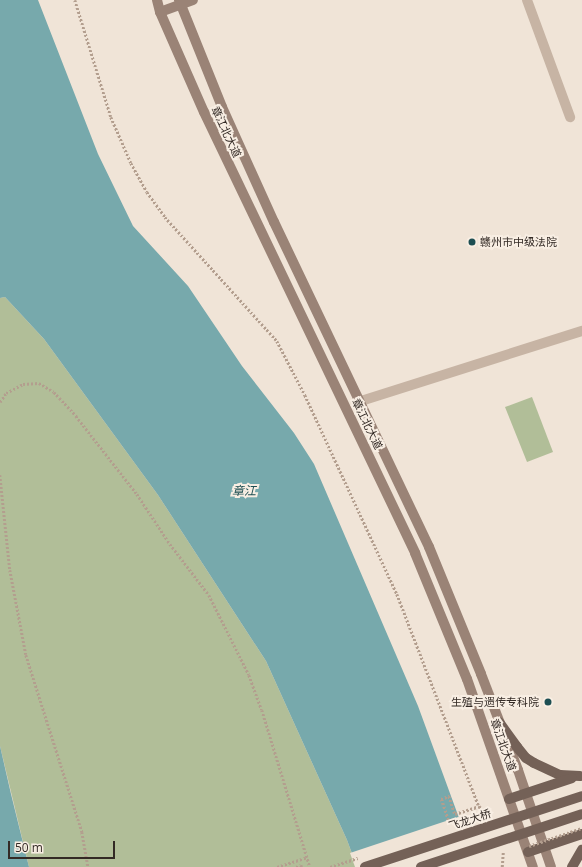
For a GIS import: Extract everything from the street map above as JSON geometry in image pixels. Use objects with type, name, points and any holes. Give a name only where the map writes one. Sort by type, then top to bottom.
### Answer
[{"type":"main road","name":"章江北大道","points":[[157,0],[160,12],[204,112],[415,553],[467,679],[533,867]]},
{"type":"main road","points":[[160,12],[179,2],[193,0]]},
{"type":"main road","name":"章江北大道","points":[[179,2],[222,107],[274,222],[361,401],[429,547],[499,722],[551,867]]},
{"type":"main road","points":[[499,722],[522,752],[534,763],[560,775],[581,776]]},
{"type":"main road","points":[[509,799],[581,776]]},
{"type":"main road","name":"飞龙大桥","points":[[365,867],[582,796]]},
{"type":"main road","points":[[421,867],[582,814]]},
{"type":"main road","points":[[528,852],[582,834]]},
{"type":"main road","points":[[572,867],[582,850]]},
{"type":"street","points":[[527,0],[570,117]]},
{"type":"street","points":[[361,401],[582,331]]},
{"type":"path","points":[[75,0],[111,117],[131,162],[147,192],[165,217],[277,341],[305,395],[397,594],[479,806],[492,817]]},
{"type":"path","points":[[0,402],[6,393],[23,384],[39,382],[54,392],[76,416],[137,494],[170,544],[209,595],[249,675],[262,710],[310,867]]},
{"type":"path","points":[[0,475],[10,570],[26,655],[82,832],[88,867]]},
{"type":"path","points":[[448,820],[441,799],[449,796],[455,814],[479,806]]},
{"type":"path","points":[[502,867],[503,850]]},
{"type":"path","points":[[277,867],[307,857]]},
{"type":"path","points":[[296,867],[302,865],[302,867]]},
{"type":"green space","points":[[5,297],[44,339],[158,495],[266,661],[347,840],[357,867],[29,867],[0,746],[0,298]]},
{"type":"green space","points":[[532,397],[553,452],[527,462],[505,407]]},
{"type":"water","name":"章江","points":[[0,0],[38,0],[98,154],[133,226],[188,286],[242,366],[294,433],[314,464],[418,706],[477,867],[357,867],[347,840],[266,661],[158,495],[44,339],[5,297],[0,298]]},
{"type":"water","points":[[0,746],[11,794],[29,867],[0,867]]},
{"type":"pier","points":[[461,816],[479,867],[355,867],[350,853]]},
{"type":"place","name":"赣州市中级法院","points":[[472,242]]},
{"type":"place","name":"生殖与遗传专科院","points":[[548,702]]}]
